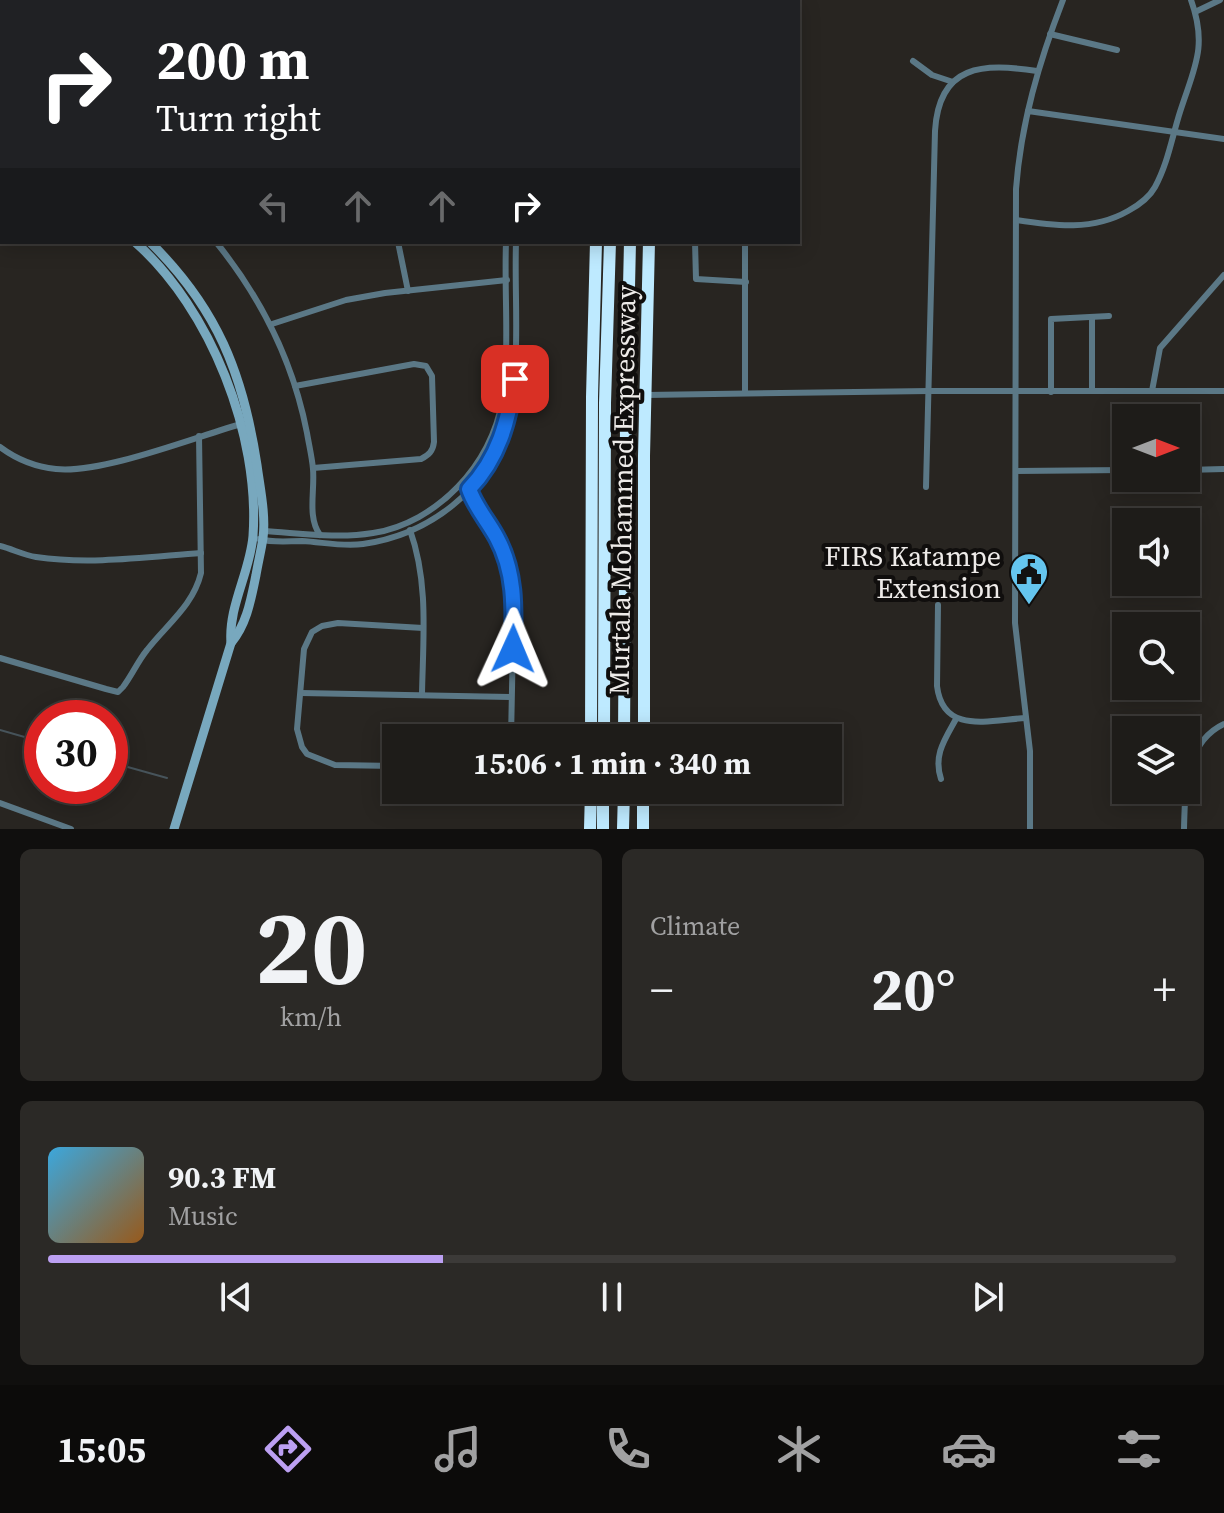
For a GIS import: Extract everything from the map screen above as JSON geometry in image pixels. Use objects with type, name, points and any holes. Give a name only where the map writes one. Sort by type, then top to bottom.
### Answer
[{"type":"highway","name":"Murtala Mohammed Expressway","points":[[591,724],[596,244]]},
{"type":"highway","name":"Murtala Mohammed Expressway","points":[[604,724],[605,418],[610,244]]},
{"type":"highway","name":"Murtala Mohammed Expressway","points":[[624,724],[630,244]]},
{"type":"highway","name":"Murtala Mohammed Expressway","points":[[644,724],[649,244]]},
{"type":"highway","points":[[590,829],[591,804]]},
{"type":"highway","points":[[603,804],[603,829]]},
{"type":"highway","points":[[623,829],[624,804]]},
{"type":"highway","points":[[643,804],[643,829]]},
{"type":"street","points":[[1030,829],[1031,785],[1015,623],[1014,391],[1018,167],[1037,71],[1063,0]]},
{"type":"street","points":[[1016,220],[1050,225],[1097,224],[1117,218],[1142,203],[1154,190],[1165,166],[1198,61],[1195,12],[1191,0]]},
{"type":"street","points":[[1195,12],[1220,0]]},
{"type":"street","points":[[1050,34],[1117,50]]},
{"type":"street","points":[[913,61],[932,75],[953,82]]},
{"type":"street","points":[[926,487],[936,117],[942,97],[953,82],[966,73],[986,66],[1037,71]]},
{"type":"street","points":[[1028,111],[1224,139]]},
{"type":"street","points":[[137,244],[170,281],[202,329],[245,423]]},
{"type":"street","points":[[152,244],[191,288],[215,327],[236,372],[245,423],[252,498],[260,536],[232,621],[231,643],[174,829]]},
{"type":"street","points":[[218,244],[256,295],[272,324],[295,386],[307,431],[313,468],[313,519],[320,535]]},
{"type":"street","points":[[398,244],[408,291]]},
{"type":"street","points":[[260,536],[372,534],[406,523],[455,490],[473,470],[495,427],[502,403],[506,244]]},
{"type":"street","points":[[260,536],[361,544],[410,531],[431,521],[463,498],[496,452],[508,417],[515,379],[516,244]]},
{"type":"street","points":[[695,244],[696,279],[746,282]]},
{"type":"street","points":[[745,244],[745,393]]},
{"type":"street","points":[[1152,391],[1160,348],[1224,275]]},
{"type":"street","points":[[272,324],[346,300],[515,279]]},
{"type":"street","points":[[1051,392],[1051,319],[1109,316]]},
{"type":"street","points":[[1092,317],[1092,391]]},
{"type":"street","points":[[295,386],[414,364],[426,366],[432,376],[434,442],[428,455],[421,459],[313,468]]},
{"type":"street","points":[[646,395],[1224,391]]},
{"type":"street","points":[[0,447],[13,457],[59,470],[101,464],[245,423]]},
{"type":"street","points":[[0,658],[118,692],[131,677],[145,651],[172,624],[197,588],[201,553],[199,436]]},
{"type":"street","points":[[1200,470],[1224,469]]},
{"type":"street","points":[[1016,471],[1112,470]]},
{"type":"street","points":[[469,489],[473,501],[499,542],[514,591],[511,724]]},
{"type":"street","points":[[463,498],[473,501]]},
{"type":"street","points":[[302,534],[313,519]]},
{"type":"street","points":[[406,523],[421,574],[422,694]]},
{"type":"street","points":[[0,546],[34,556],[62,559],[201,553]]},
{"type":"street","points":[[938,605],[938,696],[946,712],[956,719],[967,721],[1026,718]]},
{"type":"street","points":[[382,766],[335,765],[307,754],[302,747],[297,729],[304,649],[312,632],[338,623],[423,628]]},
{"type":"street","points":[[301,693],[510,697]]},
{"type":"street","points":[[941,779],[937,761],[956,719]]},
{"type":"street","points":[[1184,829],[1193,755],[1208,734],[1224,724]]},
{"type":"street","points":[[0,803],[71,829]]},
{"type":"waterway","points":[[0,730],[24,737]]},
{"type":"waterway","points":[[128,767],[167,778]]},
{"type":"place","name":"FIRS Katampe Extension","points":[[1029,606]]},
{"type":"route","points":[[513,649],[514,591],[508,568],[499,542],[473,501],[469,489],[496,452],[505,429],[515,379]]}]
